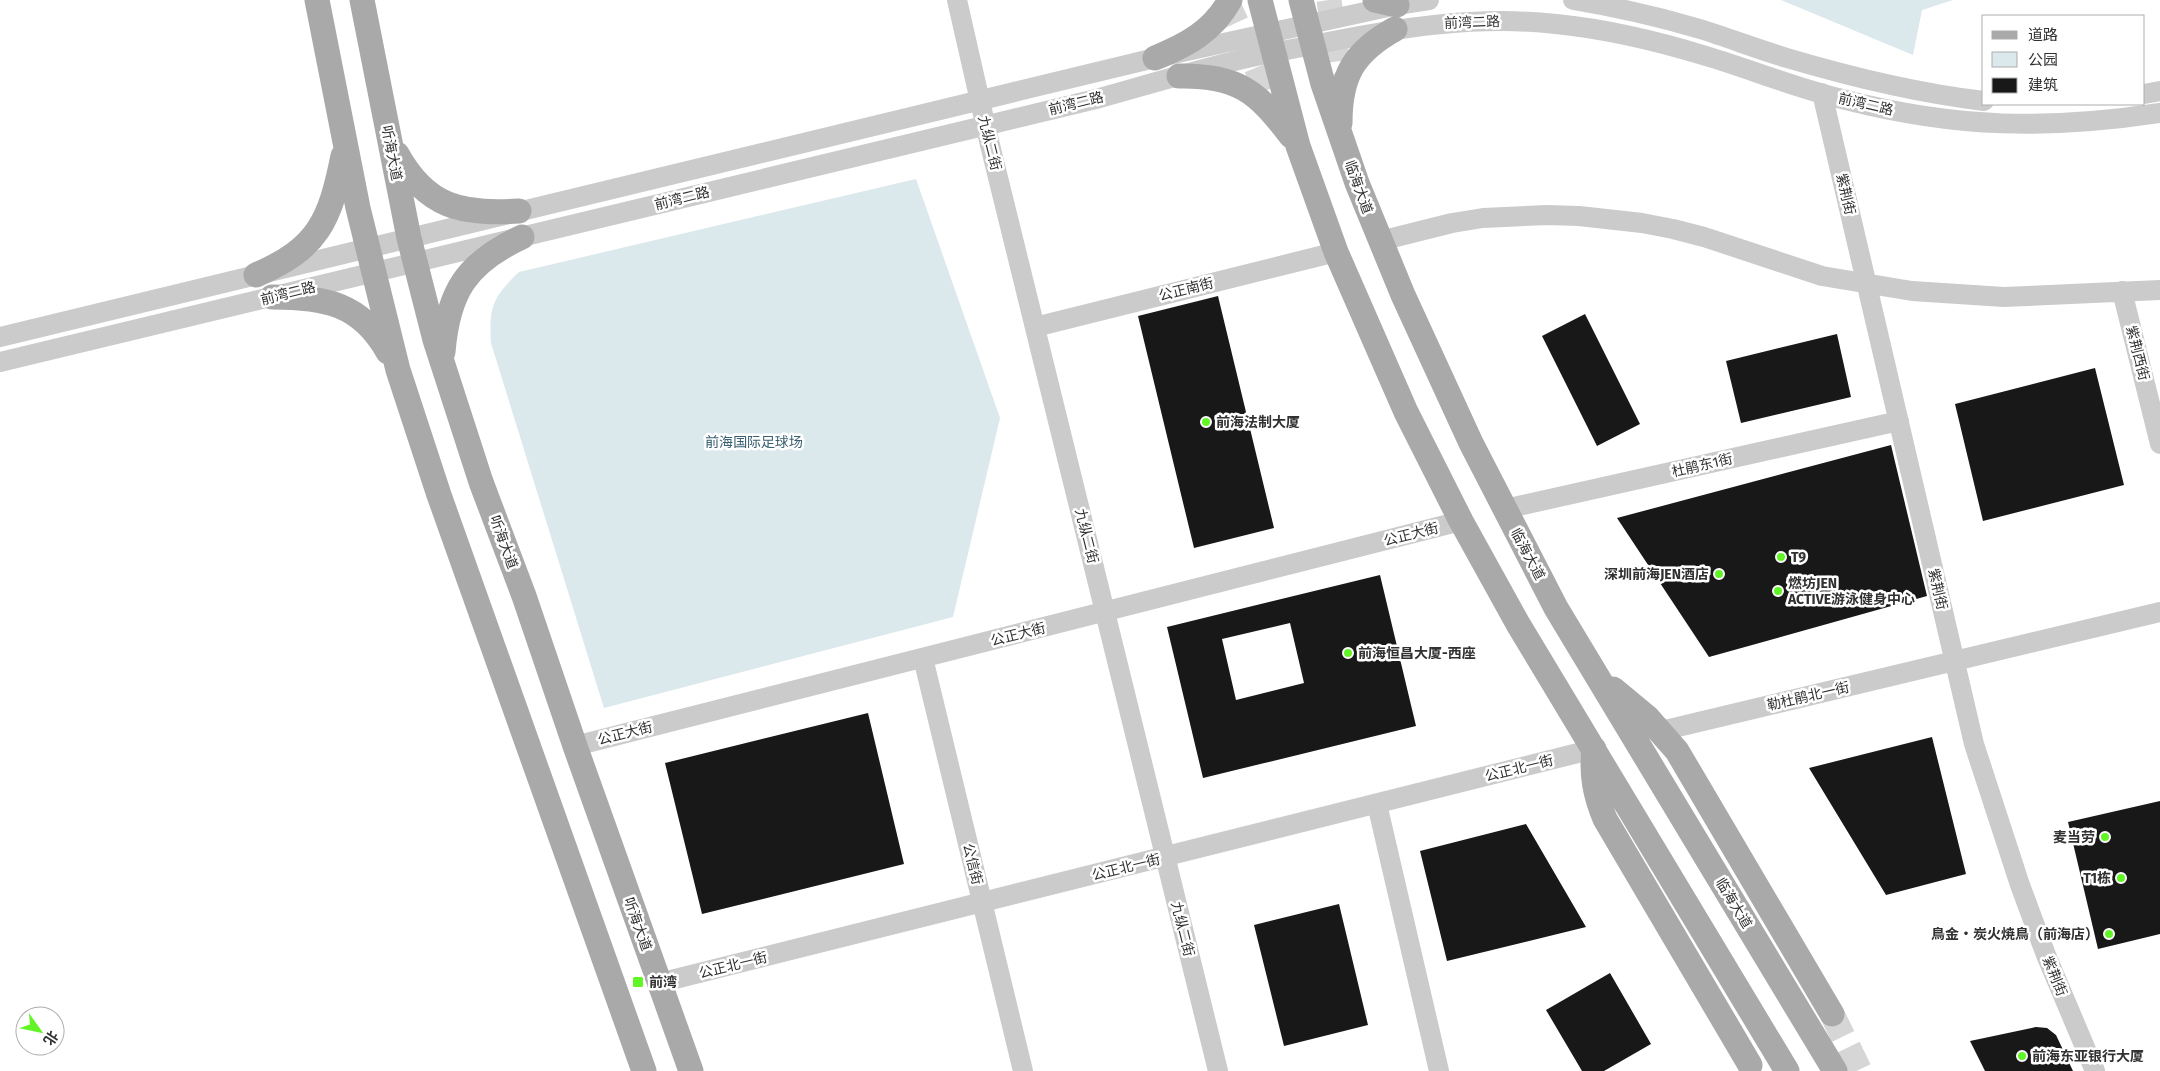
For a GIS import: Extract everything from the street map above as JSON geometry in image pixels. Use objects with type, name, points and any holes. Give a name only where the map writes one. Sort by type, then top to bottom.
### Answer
[{"type":"main road","points":[[317,0],[372,272],[398,370],[439,495],[644,1071]]},
{"type":"main road","name":"听海大道","points":[[362,0],[414,262],[443,362],[481,482],[539,638],[575,746],[691,1071]]},
{"type":"main road","points":[[1155,58],[1182,47],[1199,36],[1214,23],[1230,0]]},
{"type":"main road","points":[[1260,0],[1298,146],[1336,252],[1406,412],[1461,522],[1518,624],[1787,1071]]},
{"type":"main road","name":"临海大道","points":[[1301,0],[1323,84],[1357,183],[1380,242],[1436,368],[1505,509],[1556,608],[1835,1071]]},
{"type":"main road","points":[[1340,130],[1341,96],[1346,78],[1354,63],[1375,40],[1389,12]]},
{"type":"main road","points":[[1179,76],[1219,78],[1254,94],[1276,117],[1298,146]]},
{"type":"main road","points":[[390,142],[403,166],[413,178],[438,200],[456,208],[472,211],[490,213],[519,211]]},
{"type":"main road","points":[[256,275],[281,264],[298,252],[313,238],[323,224],[334,198],[346,146]]},
{"type":"main road","points":[[443,362],[445,326],[451,304],[459,286],[484,259],[504,245],[522,237]]},
{"type":"main road","points":[[272,297],[313,298],[344,308],[373,329],[398,370]]},
{"type":"main road","points":[[1598,677],[1661,731],[1684,762],[1832,1014]]},
{"type":"main road","points":[[1594,749],[1593,784],[1604,819],[1750,1065]]},
{"type":"street","name":"九纵二街","points":[[957,0],[985,125],[1218,1071]]},
{"type":"street","name":"前湾二路","points":[[0,337],[1155,58],[1270,43],[1310,35],[1428,0]]},
{"type":"street","name":"前湾二路","points":[[1574,0],[1633,12],[1698,29],[1786,58],[1857,77],[1943,96],[1982,101]]},
{"type":"street","name":"前湾二路","points":[[1389,12],[1480,21],[1554,23],[1597,29],[1706,56],[1822,94],[1896,112],[1945,120],[1993,124],[2054,125],[2114,120],[2160,113]]},
{"type":"street","name":"前湾二路","points":[[0,362],[1096,99],[1179,76],[1270,43]]},
{"type":"street","points":[[2145,94],[2160,91]]},
{"type":"street","name":"紫荆街","points":[[1822,94],[1974,744],[1999,824],[2046,955],[2095,1071]]},
{"type":"street","points":[[1380,242],[1452,223],[1483,218],[1547,215],[1610,218],[1658,226],[1704,237],[1822,276],[1912,291],[2004,297],[2160,290]]},
{"type":"street","name":"公正南街","points":[[1035,327],[1336,252]]},
{"type":"street","name":"紫荆西街","points":[[2122,291],[2160,444]]},
{"type":"street","name":"杜鹃东1街","points":[[1505,509],[1899,421]]},
{"type":"street","name":"公正大街","points":[[575,746],[1461,522]]},
{"type":"street","name":"勒杜鹃北一街","points":[[1661,731],[2160,612]]},
{"type":"street","name":"公信街","points":[[923,658],[1023,1071]]},
{"type":"street","name":"公正北一街","points":[[659,983],[1594,749]]},
{"type":"street","points":[[1377,804],[1439,1071]]},
{"type":"green space","points":[[1781,0],[1953,0],[1922,10],[1913,55]]},
{"type":"green space","name":"前海国际足球场","points":[[916,179],[1000,418],[953,617],[604,708],[491,343],[492,311],[498,296],[503,288],[519,272]]},
{"type":"building","name":"前海法制大厦","points":[[1218,296],[1274,528],[1194,548],[1138,316]]},
{"type":"building","points":[[1585,314],[1640,424],[1597,446],[1542,336]]},
{"type":"building","points":[[1837,334],[1851,397],[1741,423],[1726,361]]},
{"type":"building","points":[[2095,368],[2124,485],[1983,521],[1955,404]]},
{"type":"building","name":"T9","points":[[1891,445],[1927,596],[1709,657],[1617,518]]},
{"type":"building","points":[[1380,575],[1416,726],[1203,778],[1167,627]],"holes":[[[1290,623],[1304,683],[1236,700],[1222,639]]]},
{"type":"building","points":[[868,713],[904,864],[702,914],[665,763]]},
{"type":"building","points":[[1932,737],[1966,874],[1886,895],[1809,768]]},
{"type":"building","name":"T1栋","points":[[2160,801],[2160,934],[2098,949],[2068,822]]},
{"type":"building","points":[[1526,824],[1586,927],[1447,961],[1420,851]]},
{"type":"building","points":[[1339,904],[1368,1025],[1284,1046],[1254,925]]},
{"type":"building","points":[[1610,973],[1651,1044],[1604,1071],[1582,1071],[1546,1010]]},
{"type":"building","name":"前海东亚银行大厦","points":[[2036,1027],[2047,1028],[2056,1035],[2073,1071],[1985,1071],[1970,1041]]},
{"type":"tunnel","points":[[1226,0],[1277,117]]},
{"type":"tunnel","points":[[1329,0],[1343,102]]},
{"type":"tunnel","points":[[1832,1014],[1860,1071]]},
{"type":"place","name":"前海法制大厦","points":[[1206,422]]},
{"type":"place","name":"T9","points":[[1781,557]]},
{"type":"place","name":"深圳前海JEN酒店","points":[[1719,574]]},
{"type":"place","name":"燃坊JEN ACTIVE游泳健身中心","points":[[1778,591]]},
{"type":"place","name":"前海恒昌大厦-西座","points":[[1348,653]]},
{"type":"place","name":"麦当劳","points":[[2105,837]]},
{"type":"place","name":"T1栋","points":[[2121,878]]},
{"type":"place","name":"鳥金・炭火焼鳥（前海店）","points":[[2109,934]]},
{"type":"place","name":"前湾","points":[[638,982]]},
{"type":"place","name":"前海东亚银行大厦","points":[[2022,1056]]}]
